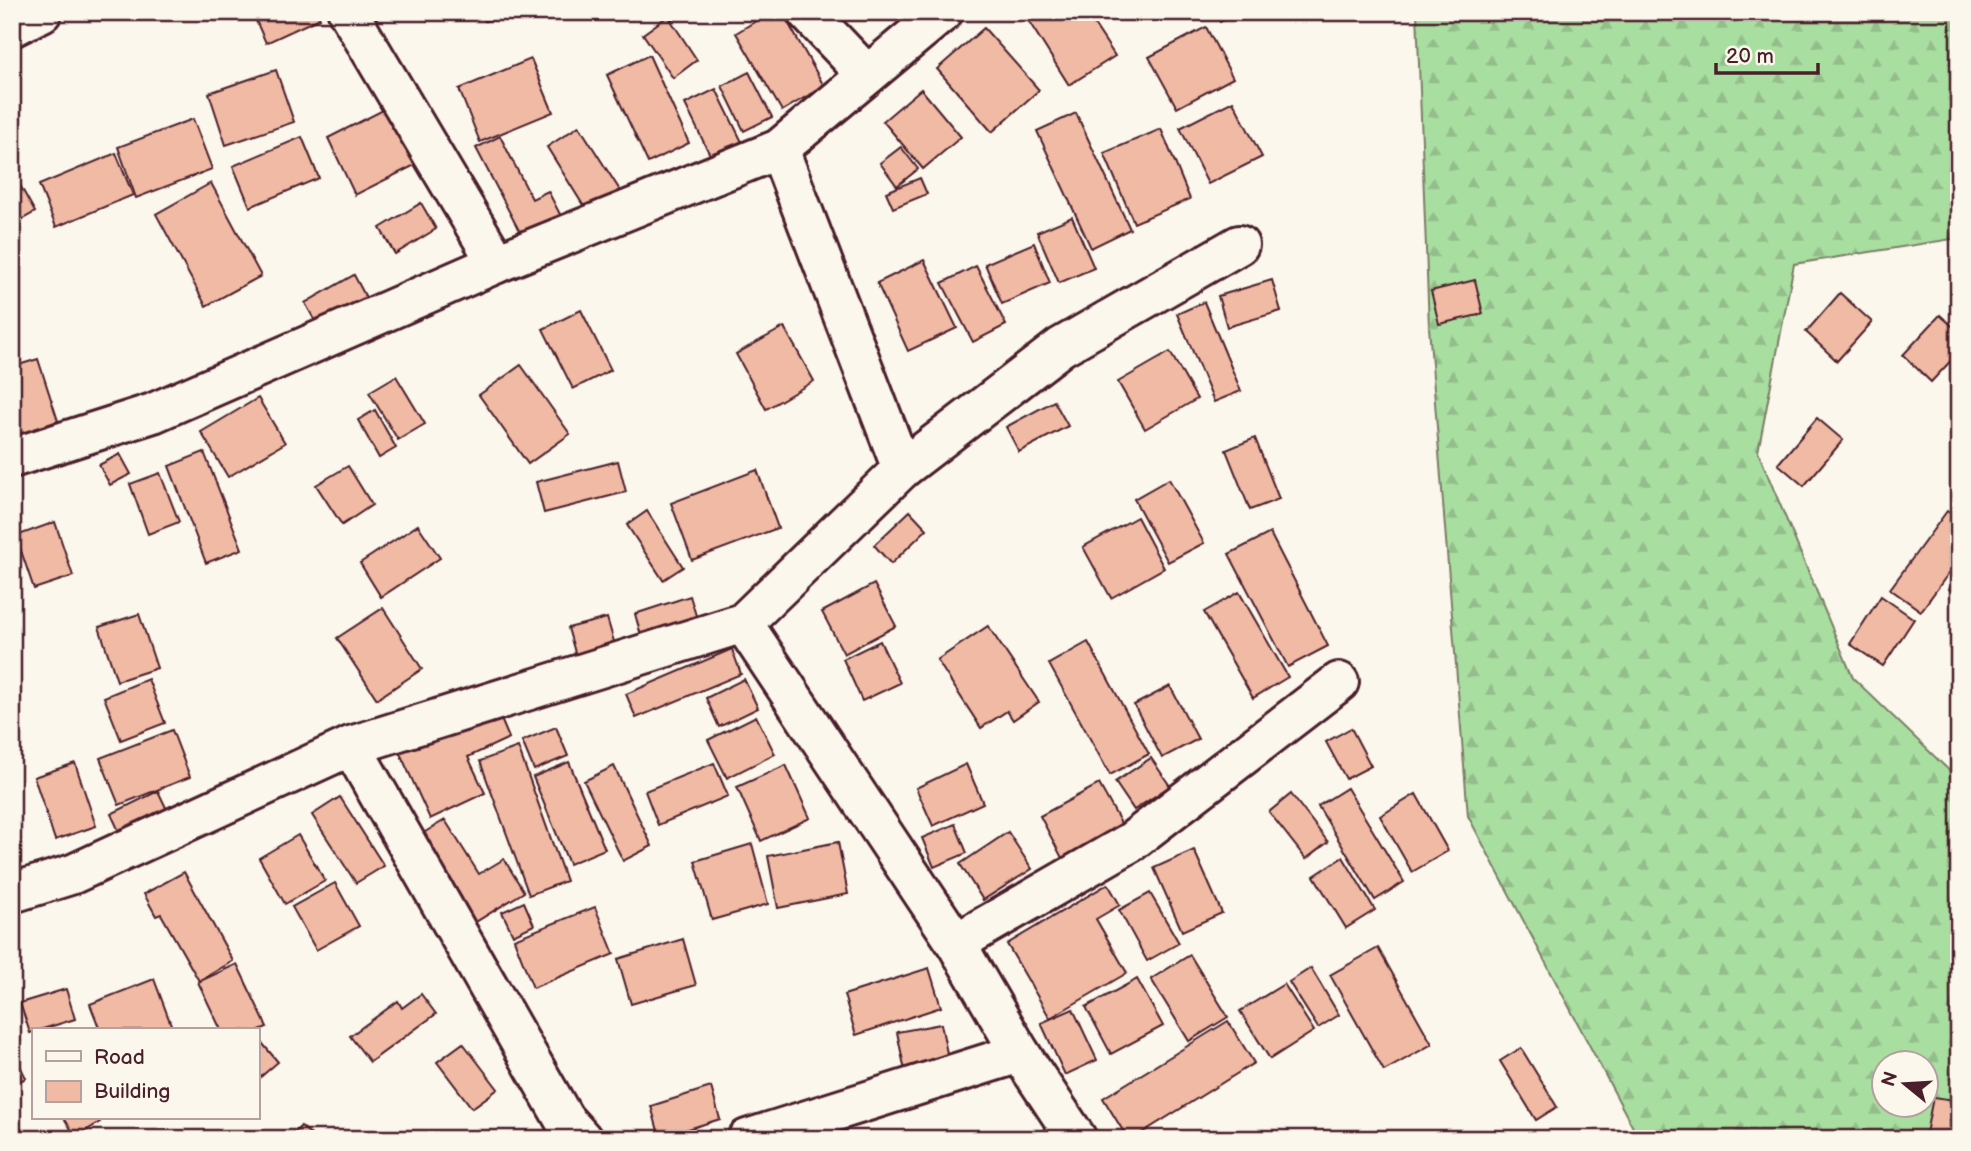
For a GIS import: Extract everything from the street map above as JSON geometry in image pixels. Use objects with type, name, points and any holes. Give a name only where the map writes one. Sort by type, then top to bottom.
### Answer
[{"type":"street","points":[[12,27],[42,12]]},
{"type":"street","points":[[348,12],[497,263]]},
{"type":"street","points":[[807,12],[867,75]]},
{"type":"street","points":[[12,458],[153,413],[497,263],[779,149],[943,12]]},
{"type":"street","points":[[779,149],[902,469]]},
{"type":"street","points":[[12,893],[73,874],[351,746],[743,623],[902,469],[1061,347],[1239,245]]},
{"type":"street","points":[[743,623],[956,943],[1020,1053],[1077,1139]]},
{"type":"street","points":[[956,943],[1131,842],[1339,682]]},
{"type":"street","points":[[351,746],[564,1119],[582,1139]]},
{"type":"street","points":[[747,1139],[1020,1053]]},
{"type":"green space","points":[[1417,12],[1807,16],[1866,12],[1959,12],[1959,238],[1794,264],[1758,452],[1853,678],[1959,780],[1959,1115],[1954,1139],[1639,1139],[1468,816],[1429,327]]},
{"type":"building","points":[[252,12],[317,12],[320,18],[266,43]]},
{"type":"building","points":[[482,12],[518,12],[485,21]]},
{"type":"building","points":[[669,12],[691,12],[672,20]]},
{"type":"building","points":[[771,12],[782,12],[824,86],[782,111],[736,33]]},
{"type":"building","points":[[1040,12],[1086,12],[1115,56],[1069,85],[1028,20]]},
{"type":"building","points":[[1215,12],[1239,12],[1220,22]]},
{"type":"building","points":[[668,16],[697,60],[673,78],[643,34]]},
{"type":"building","points":[[1206,27],[1233,78],[1177,108],[1149,57]]},
{"type":"building","points":[[984,28],[1039,90],[992,132],[937,69]]},
{"type":"building","points":[[649,55],[689,143],[648,163],[607,75]]},
{"type":"building","points":[[531,59],[553,112],[480,142],[459,89]]},
{"type":"building","points":[[276,70],[294,122],[226,145],[209,93]]},
{"type":"building","points":[[749,72],[772,117],[744,131],[722,86]]},
{"type":"building","points":[[716,89],[742,142],[711,157],[685,104]]},
{"type":"building","points":[[921,89],[961,137],[923,169],[883,121]]},
{"type":"building","points":[[1233,101],[1262,157],[1208,184],[1180,128]]},
{"type":"building","points":[[387,108],[415,165],[355,195],[328,138]]},
{"type":"building","points":[[1076,113],[1130,229],[1091,248],[1037,131]]},
{"type":"building","points":[[193,119],[212,169],[136,198],[118,147]]},
{"type":"building","points":[[579,126],[621,192],[588,213],[547,147]]},
{"type":"building","points":[[1161,129],[1190,199],[1134,223],[1104,153]]},
{"type":"building","points":[[500,136],[532,199],[548,191],[564,222],[525,242],[476,148]]},
{"type":"building","points":[[302,137],[319,178],[250,207],[233,166]]},
{"type":"building","points":[[901,147],[918,169],[897,186],[880,163]]},
{"type":"building","points":[[116,153],[133,195],[56,227],[39,185]]},
{"type":"building","points":[[12,171],[35,212],[12,225]]},
{"type":"building","points":[[920,178],[927,194],[893,208],[886,192]]},
{"type":"building","points":[[211,183],[261,276],[206,306],[156,214]]},
{"type":"building","points":[[421,203],[436,229],[395,254],[380,228]]},
{"type":"building","points":[[1072,217],[1094,268],[1059,283],[1037,232]]},
{"type":"building","points":[[1034,243],[1050,283],[1002,304],[985,264]]},
{"type":"building","points":[[924,260],[957,328],[908,351],[877,283]]},
{"type":"building","points":[[976,266],[1006,325],[973,342],[942,283]]},
{"type":"building","points":[[354,275],[369,303],[320,330],[305,303]]},
{"type":"building","points":[[1272,280],[1281,311],[1227,327],[1218,296]]},
{"type":"building","points":[[1475,280],[1483,314],[1439,324],[1431,291]]},
{"type":"building","points":[[1840,293],[1872,322],[1837,361],[1806,332]]},
{"type":"building","points":[[1204,302],[1241,391],[1214,402],[1177,314]]},
{"type":"building","points":[[581,310],[611,370],[573,389],[543,329]]},
{"type":"building","points":[[1940,315],[1959,332],[1959,352],[1931,382],[1903,355]]},
{"type":"building","points":[[784,327],[814,381],[766,409],[736,354]]},
{"type":"building","points":[[1170,352],[1197,399],[1145,429],[1118,382]]},
{"type":"building","points":[[38,359],[58,421],[16,436],[12,423],[12,367]]},
{"type":"building","points":[[521,365],[570,434],[528,464],[479,395]]},
{"type":"building","points":[[396,376],[425,424],[398,440],[369,392]]},
{"type":"building","points":[[258,398],[285,443],[228,477],[201,432]]},
{"type":"building","points":[[1054,401],[1068,426],[1019,452],[1006,427]]},
{"type":"building","points":[[375,410],[396,448],[379,458],[358,420]]},
{"type":"building","points":[[1817,418],[1843,440],[1804,486],[1778,464]]},
{"type":"building","points":[[1255,438],[1279,499],[1250,510],[1226,450]]},
{"type":"building","points":[[204,452],[242,549],[206,563],[169,466]]},
{"type":"building","points":[[120,454],[131,474],[110,485],[99,465]]},
{"type":"building","points":[[618,461],[626,492],[544,513],[536,482]]},
{"type":"building","points":[[348,466],[372,505],[342,525],[316,485]]},
{"type":"building","points":[[757,470],[778,528],[692,560],[671,503]]},
{"type":"building","points":[[160,473],[179,522],[148,534],[130,484]]},
{"type":"building","points":[[1169,479],[1204,543],[1168,562],[1134,499]]},
{"type":"building","points":[[647,511],[683,567],[663,580],[627,525]]},
{"type":"building","points":[[910,511],[927,529],[891,564],[874,545]]},
{"type":"building","points":[[1947,511],[1959,519],[1959,559],[1921,611],[1890,589]]},
{"type":"building","points":[[1137,517],[1164,568],[1111,598],[1083,547]]},
{"type":"building","points":[[55,522],[73,576],[34,589],[16,536]]},
{"type":"building","points":[[418,525],[440,558],[381,597],[360,563]]},
{"type":"building","points":[[1270,533],[1328,646],[1288,667],[1229,554]]},
{"type":"building","points":[[1959,578],[1959,598],[1949,589]]},
{"type":"building","points":[[874,584],[896,626],[844,654],[822,612]]},
{"type":"building","points":[[1239,592],[1288,677],[1253,698],[1204,612]]},
{"type":"building","points":[[690,596],[698,622],[642,639],[635,614]]},
{"type":"building","points":[[1881,596],[1914,619],[1883,666],[1850,644]]},
{"type":"building","points":[[383,608],[422,669],[377,699],[337,638]]},
{"type":"building","points":[[139,614],[157,668],[117,681],[99,627]]},
{"type":"building","points":[[607,618],[615,645],[576,656],[568,628]]},
{"type":"building","points":[[988,626],[1039,702],[1013,720],[1007,711],[981,728],[937,660]]},
{"type":"building","points":[[880,641],[900,683],[862,701],[843,659]]},
{"type":"building","points":[[1088,642],[1149,754],[1110,775],[1049,664]]},
{"type":"building","points":[[732,649],[741,674],[636,718],[626,694]]},
{"type":"building","points":[[148,679],[165,723],[121,740],[104,697]]},
{"type":"building","points":[[744,679],[758,708],[719,727],[706,698]]},
{"type":"building","points":[[1170,686],[1198,739],[1162,758],[1134,705]]},
{"type":"building","points":[[498,712],[509,738],[468,757],[485,793],[430,819],[399,751]]},
{"type":"building","points":[[756,716],[775,754],[727,778],[708,740]]},
{"type":"building","points":[[556,727],[568,756],[534,770],[522,741]]},
{"type":"building","points":[[1351,728],[1371,766],[1346,779],[1326,742]]},
{"type":"building","points":[[172,730],[190,777],[119,805],[100,758]]},
{"type":"building","points":[[518,747],[566,881],[529,895],[480,761]]},
{"type":"building","points":[[1151,758],[1170,786],[1134,810],[1115,782]]},
{"type":"building","points":[[569,762],[605,849],[569,864],[533,777]]},
{"type":"building","points":[[75,763],[96,826],[55,840],[34,777]]},
{"type":"building","points":[[714,763],[728,796],[658,825],[645,791]]},
{"type":"building","points":[[966,764],[983,803],[933,826],[916,788]]},
{"type":"building","points":[[786,765],[810,818],[761,841],[737,787]]},
{"type":"building","points":[[614,766],[652,846],[623,861],[584,781]]},
{"type":"building","points":[[1099,784],[1122,825],[1062,858],[1040,816]]},
{"type":"building","points":[[1347,788],[1404,882],[1375,900],[1318,806]]},
{"type":"building","points":[[158,791],[172,820],[124,842],[111,814]]},
{"type":"building","points":[[1291,794],[1328,842],[1306,859],[1269,812]]},
{"type":"building","points":[[1416,794],[1448,851],[1412,872],[1380,816]]},
{"type":"building","points":[[340,797],[384,866],[356,883],[312,815]]},
{"type":"building","points":[[445,820],[479,874],[504,859],[524,892],[474,923],[420,835]]},
{"type":"building","points":[[955,824],[967,853],[934,867],[922,838]]},
{"type":"building","points":[[1008,832],[1032,869],[983,900],[960,864]]},
{"type":"building","points":[[298,835],[325,881],[285,904],[259,858]]},
{"type":"building","points":[[838,842],[848,894],[778,908],[768,856]]},
{"type":"building","points":[[752,844],[768,904],[712,920],[695,861]]},
{"type":"building","points":[[1194,850],[1222,913],[1182,931],[1154,868]]},
{"type":"building","points":[[1343,857],[1375,910],[1346,928],[1314,876]]},
{"type":"building","points":[[184,872],[233,961],[199,981],[161,914],[156,916],[144,894]]},
{"type":"building","points":[[335,883],[359,926],[316,950],[292,907]]},
{"type":"building","points":[[1108,884],[1120,905],[1096,919],[1127,973],[1050,1018],[1007,944]]},
{"type":"building","points":[[1150,893],[1179,943],[1147,961],[1119,910]]},
{"type":"building","points":[[524,902],[534,925],[513,935],[502,912]]},
{"type":"building","points":[[595,907],[614,954],[533,988],[514,939]]},
{"type":"building","points":[[683,939],[696,985],[631,1004],[618,959]]},
{"type":"building","points":[[1378,948],[1432,1044],[1384,1071],[1330,975]]},
{"type":"building","points":[[1190,955],[1228,1017],[1189,1041],[1151,979]]},
{"type":"building","points":[[237,964],[267,1027],[259,1030],[259,1028],[220,1028],[198,982]]},
{"type":"building","points":[[929,968],[941,1007],[856,1035],[844,995]]},
{"type":"building","points":[[1311,968],[1339,1015],[1318,1028],[1289,982]]},
{"type":"building","points":[[154,979],[172,1028],[99,1028],[90,1004]]},
{"type":"building","points":[[1137,979],[1163,1026],[1111,1054],[1086,1007]]},
{"type":"building","points":[[1284,984],[1314,1031],[1270,1059],[1240,1011]]},
{"type":"building","points":[[66,989],[75,1019],[46,1028],[32,1028],[30,1033],[20,1003]]},
{"type":"building","points":[[421,994],[436,1014],[370,1062],[350,1036],[398,1001],[402,1008]]},
{"type":"building","points":[[1073,1009],[1097,1060],[1065,1075],[1041,1023]]},
{"type":"building","points":[[1228,1021],[1254,1063],[1128,1139],[1103,1098]]},
{"type":"building","points":[[941,1024],[949,1063],[905,1071],[897,1032]]},
{"type":"building","points":[[259,1039],[278,1062],[259,1078]]},
{"type":"building","points":[[463,1043],[498,1089],[472,1108],[437,1062]]},
{"type":"building","points":[[1521,1048],[1557,1107],[1536,1120],[1500,1061]]},
{"type":"building","points":[[12,1049],[26,1078],[12,1085]]},
{"type":"building","points":[[711,1087],[720,1119],[660,1138],[651,1106]]},
{"type":"building","points":[[1940,1098],[1955,1100],[1947,1139],[1925,1139],[1929,1120],[1940,1120]]},
{"type":"building","points":[[65,1120],[99,1120],[100,1122],[76,1137]]},
{"type":"building","points":[[301,1126],[316,1139],[289,1139]]}]
